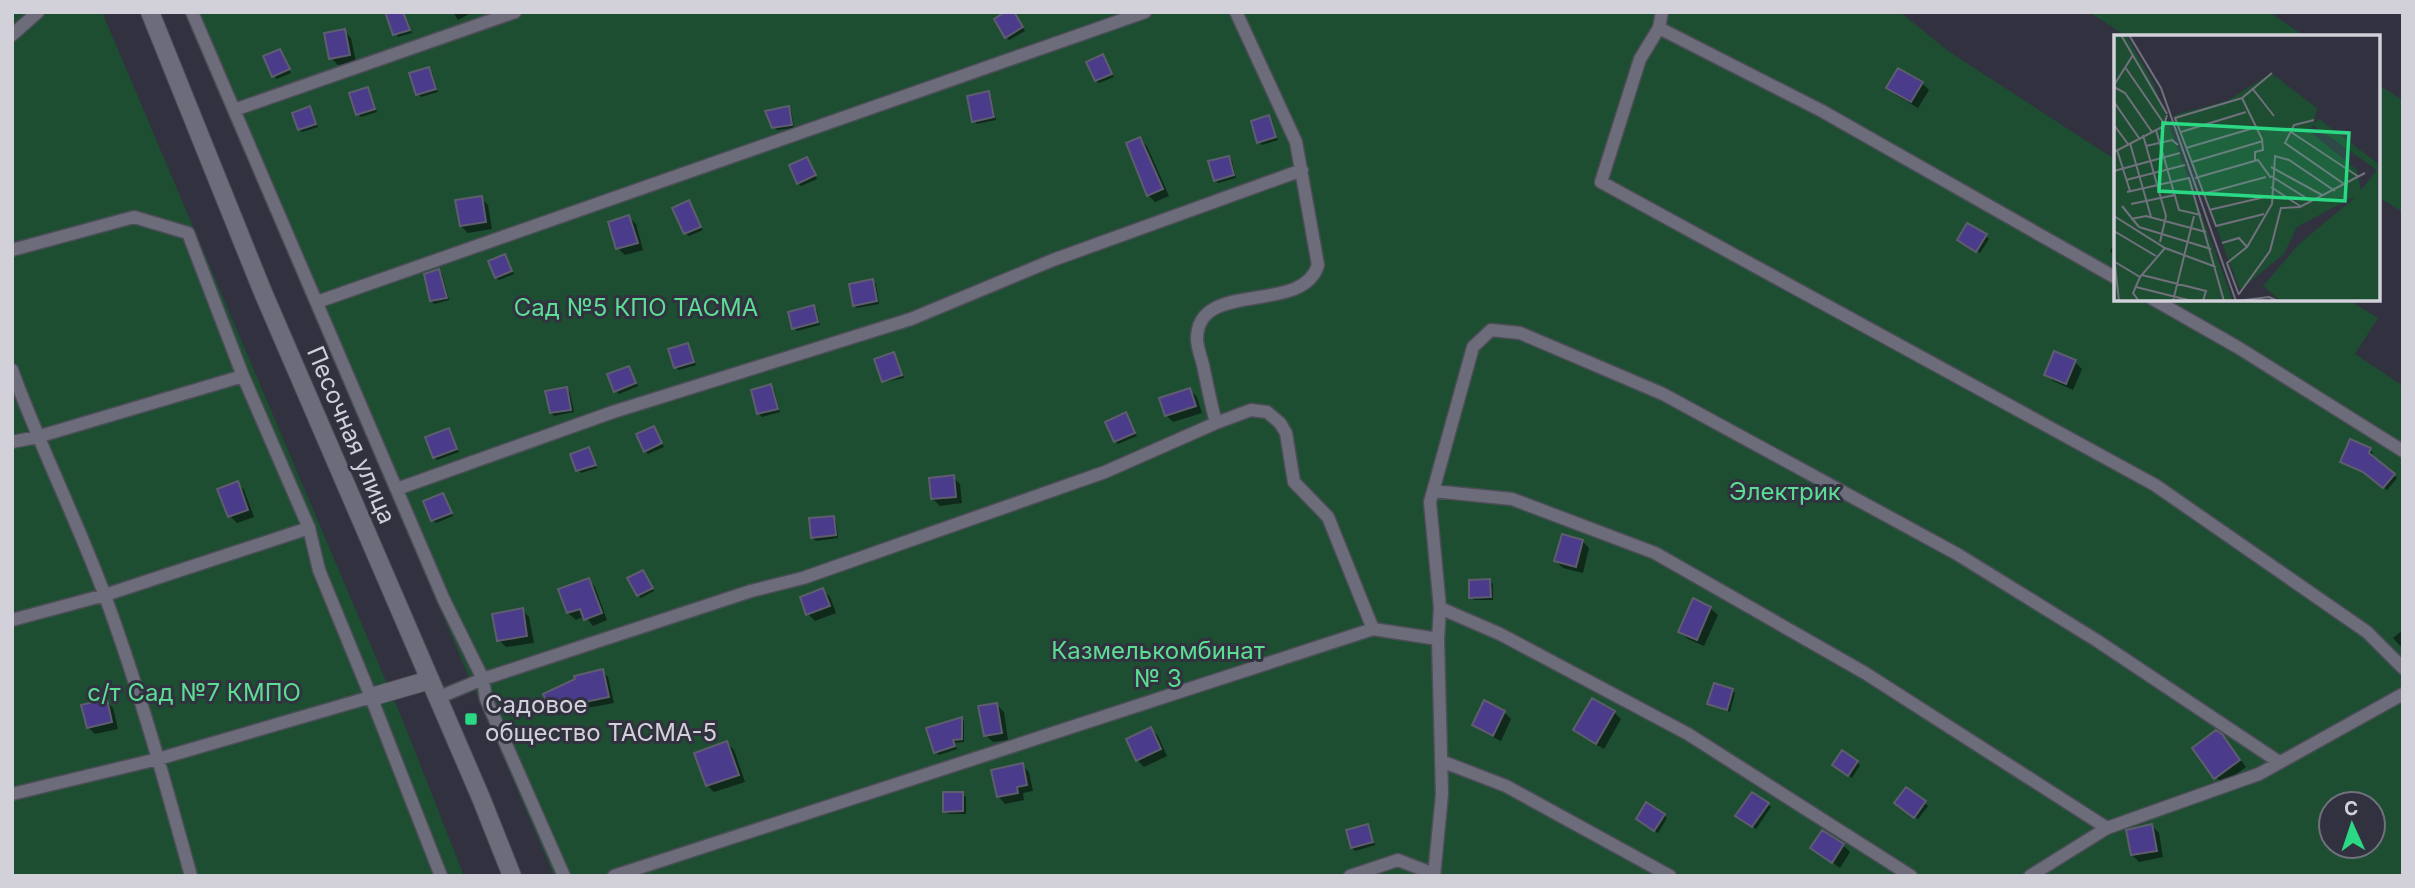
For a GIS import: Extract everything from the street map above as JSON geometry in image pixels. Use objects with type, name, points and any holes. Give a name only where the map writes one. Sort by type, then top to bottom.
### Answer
[{"type":"main road","name":"Песочная улица","points":[[150,12],[262,290],[512,876]]},
{"type":"main road","points":[[371,697],[430,680]]},
{"type":"lane","points":[[12,35],[23,18],[38,12]]},
{"type":"lane","points":[[192,12],[444,600],[483,679],[486,699],[564,876]]},
{"type":"lane","points":[[234,110],[515,12]]},
{"type":"lane","points":[[317,302],[1146,12]]},
{"type":"lane","points":[[1216,423],[1197,340],[1199,325],[1208,312],[1224,304],[1302,288],[1315,275],[1318,265],[1296,142],[1236,12]]},
{"type":"lane","points":[[1662,12],[1659,28],[1640,59],[1601,182],[2155,485],[2367,632],[2403,668]]},
{"type":"lane","points":[[1659,28],[1822,111],[2114,277]]},
{"type":"lane","points":[[397,489],[613,412],[911,319],[1053,260],[1302,170]]},
{"type":"lane","points":[[12,250],[134,217],[188,233],[243,376],[309,528],[319,569],[441,876]]},
{"type":"lane","points":[[2157,301],[2239,348],[2403,452]]},
{"type":"lane","points":[[1350,876],[1398,860],[1434,875],[1442,794],[1437,639],[1440,608],[1430,502],[1473,347],[1491,330],[1520,333],[1663,394],[1957,554],[2096,640],[2279,762]]},
{"type":"lane","points":[[12,370],[37,437],[105,595],[158,759],[191,876]]},
{"type":"lane","points":[[12,442],[243,376]]},
{"type":"lane","points":[[437,698],[483,679],[751,591],[816,574],[1105,472],[1251,410],[1267,412],[1280,422],[1286,433],[1294,482],[1328,517],[1373,629]]},
{"type":"lane","points":[[1433,491],[1512,499],[1655,553],[1865,673],[2107,828]]},
{"type":"lane","points":[[12,620],[105,595],[309,528]]},
{"type":"lane","points":[[1440,608],[1500,634],[1688,734],[1911,876]]},
{"type":"lane","points":[[614,876],[1373,629],[1437,639]]},
{"type":"lane","points":[[2030,876],[2107,828],[2259,774],[2403,694]]},
{"type":"lane","points":[[12,794],[158,759],[371,697]]},
{"type":"lane","points":[[1441,761],[1506,786],[1670,876]]},
{"type":"green space","name":"с/т Сад №7 КМПО","points":[[12,12],[102,12],[405,726],[464,876],[12,876]]},
{"type":"green space","points":[[185,12],[1900,12],[1948,51],[2114,159],[2114,301],[2350,301],[2378,318],[2355,354],[2403,386],[2403,876],[554,876]]},
{"type":"green space","points":[[2089,12],[2269,12],[2303,35],[2124,35]]},
{"type":"green space","points":[[2380,85],[2403,101],[2403,212],[2380,198]]},
{"type":"building","points":[[385,12],[403,12],[410,30],[393,35]]},
{"type":"building","points":[[1005,12],[1014,12],[1023,27],[1005,38],[994,19]]},
{"type":"building","points":[[345,29],[350,55],[329,59],[324,33]]},
{"type":"building","points":[[280,49],[290,69],[272,77],[263,56]]},
{"type":"building","points":[[1103,54],[1112,74],[1095,81],[1086,62]]},
{"type":"building","points":[[429,67],[436,89],[416,95],[409,73]]},
{"type":"building","points":[[1898,68],[1923,82],[1911,102],[1886,88]]},
{"type":"building","points":[[368,87],[375,109],[356,115],[349,93]]},
{"type":"building","points":[[989,91],[994,117],[972,122],[967,96]]},
{"type":"building","points":[[310,106],[316,124],[298,130],[292,113]]},
{"type":"building","points":[[789,106],[792,125],[772,128],[765,111]]},
{"type":"building","points":[[1269,115],[1276,137],[1257,143],[1251,121]]},
{"type":"building","points":[[1140,137],[1163,189],[1147,196],[1126,143]]},
{"type":"building","points":[[1229,156],[1234,175],[1214,181],[1208,161]]},
{"type":"building","points":[[807,157],[816,175],[797,184],[789,165]]},
{"type":"building","points":[[482,196],[486,222],[460,226],[455,200]]},
{"type":"building","points":[[689,200],[701,227],[684,234],[672,208]]},
{"type":"building","points":[[629,215],[638,243],[616,249],[608,222]]},
{"type":"building","points":[[1967,223],[1987,234],[1976,252],[1957,240]]},
{"type":"building","points":[[505,254],[512,271],[495,278],[488,261]]},
{"type":"building","points":[[439,269],[447,298],[430,301],[424,274]]},
{"type":"building","points":[[873,279],[877,301],[853,306],[849,284]]},
{"type":"building","points":[[814,305],[818,322],[792,329],[788,312]]},
{"type":"building","points":[[688,343],[694,362],[674,368],[668,349]]},
{"type":"building","points":[[2054,351],[2076,360],[2066,384],[2044,375]]},
{"type":"building","points":[[894,352],[902,375],[882,382],[874,359]]},
{"type":"building","points":[[629,366],[636,383],[614,392],[607,374]]},
{"type":"building","points":[[771,384],[778,409],[757,414],[751,390]]},
{"type":"building","points":[[567,387],[571,410],[550,413],[545,391]]},
{"type":"building","points":[[1190,388],[1196,406],[1165,416],[1159,398]]},
{"type":"building","points":[[1126,412],[1135,433],[1114,442],[1105,422]]},
{"type":"building","points":[[654,426],[662,443],[644,452],[636,434]]},
{"type":"building","points":[[449,428],[457,449],[433,458],[425,437]]},
{"type":"building","points":[[2350,439],[2371,448],[2369,453],[2395,474],[2383,488],[2363,472],[2340,462]]},
{"type":"building","points":[[589,447],[596,465],[576,471],[570,454]]},
{"type":"building","points":[[954,475],[956,497],[931,499],[929,478]]},
{"type":"building","points":[[238,481],[248,510],[228,517],[217,489]]},
{"type":"building","points":[[443,493],[452,513],[431,521],[423,501]]},
{"type":"building","points":[[834,516],[836,535],[811,538],[809,518]]},
{"type":"building","points":[[1562,534],[1583,540],[1576,567],[1554,561]]},
{"type":"building","points":[[643,570],[653,588],[637,596],[627,578]]},
{"type":"building","points":[[589,578],[602,613],[584,620],[580,609],[567,613],[558,589]]},
{"type":"building","points":[[1490,579],[1491,597],[1469,598],[1469,580]]},
{"type":"building","points":[[823,588],[830,606],[806,615],[800,597]]},
{"type":"building","points":[[1693,598],[1711,607],[1697,640],[1678,632]]},
{"type":"building","points":[[523,608],[527,636],[497,641],[492,614]]},
{"type":"building","points":[[603,669],[609,697],[580,703],[579,699],[551,711],[543,694],[575,679],[574,676]]},
{"type":"building","points":[[1714,683],[1733,689],[1727,710],[1707,704]]},
{"type":"building","points":[[1592,698],[1615,711],[1596,744],[1573,730]]},
{"type":"building","points":[[107,699],[112,722],[87,728],[81,705]]},
{"type":"building","points":[[1484,700],[1505,711],[1493,736],[1472,725]]},
{"type":"building","points":[[997,703],[1002,733],[984,736],[978,706]]},
{"type":"building","points":[[962,717],[962,739],[953,740],[955,746],[934,753],[926,728]]},
{"type":"building","points":[[1151,727],[1161,749],[1136,761],[1126,739]]},
{"type":"building","points":[[2216,730],[2222,734],[2240,760],[2214,779],[2192,748]]},
{"type":"building","points":[[727,741],[739,775],[706,786],[694,753]]},
{"type":"building","points":[[1842,750],[1858,761],[1848,776],[1832,765]]},
{"type":"building","points":[[1023,763],[1027,785],[1017,787],[1018,793],[997,797],[991,770]]},
{"type":"building","points":[[1906,787],[1926,801],[1914,818],[1894,803]]},
{"type":"building","points":[[943,792],[963,792],[963,811],[943,812]]},
{"type":"building","points":[[1752,792],[1769,803],[1752,827],[1735,816]]},
{"type":"building","points":[[1646,802],[1665,814],[1654,831],[1636,819]]},
{"type":"building","points":[[1368,824],[1373,842],[1351,848],[1346,830]]},
{"type":"building","points":[[2152,824],[2157,851],[2131,855],[2126,830]]},
{"type":"building","points":[[1822,830],[1844,844],[1832,863],[1810,848]]},
{"type":"place","name":"Садовое общество ТАСМА-5","points":[[471,719]]},
{"type":"park label","name":"Сад №5 КПО ТАСМА","points":[[636,308]]},
{"type":"park label","name":"Электрик","points":[[1785,492]]},
{"type":"park label","name":"Казмелькомбинат № 3","points":[[1158,665]]}]
